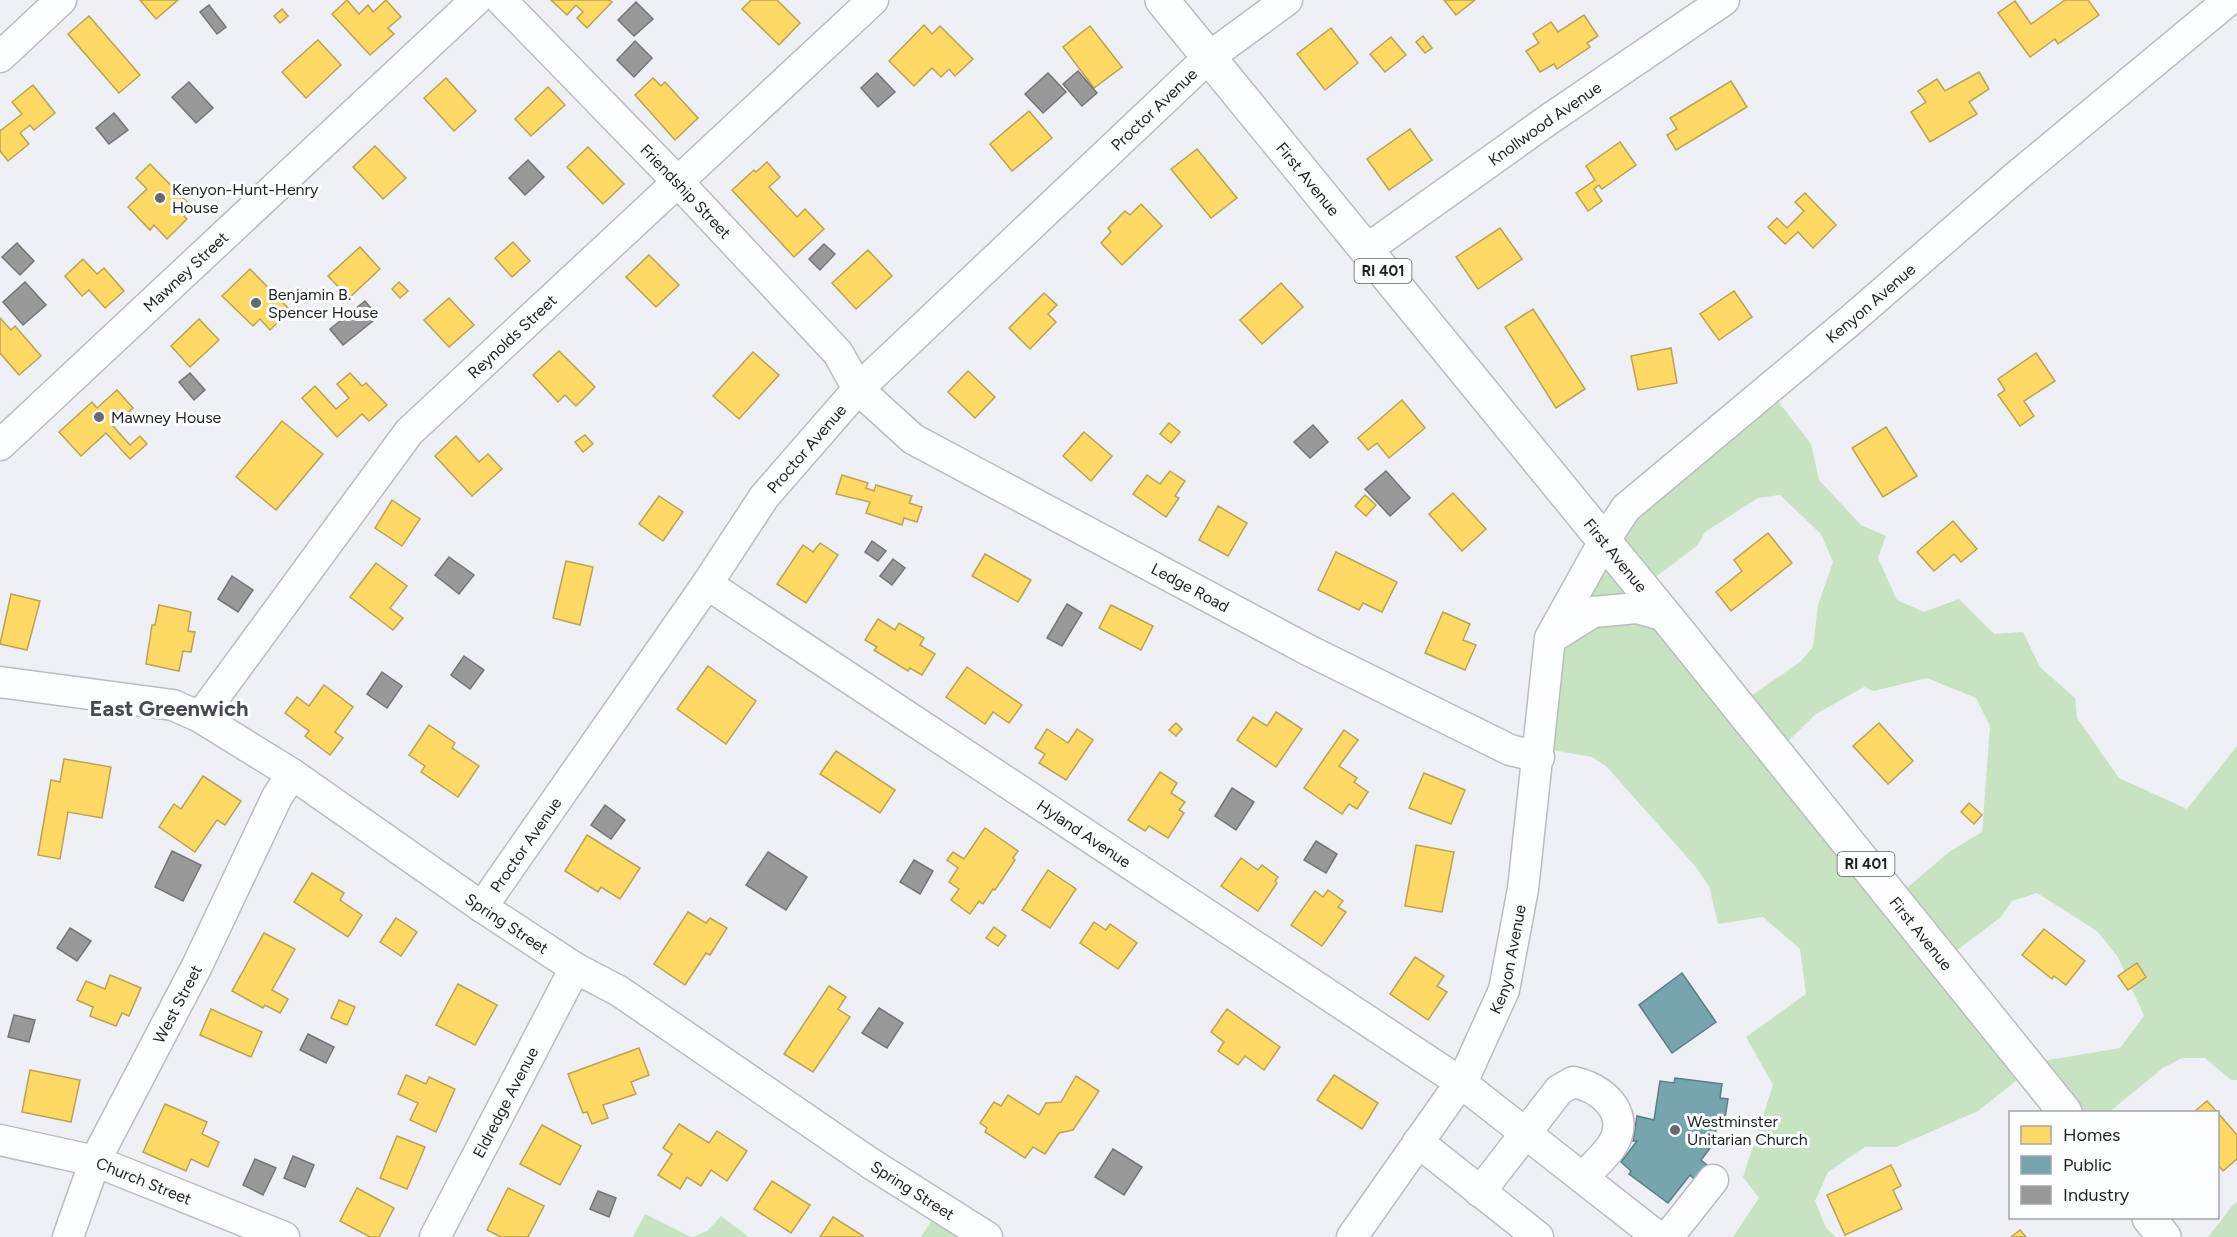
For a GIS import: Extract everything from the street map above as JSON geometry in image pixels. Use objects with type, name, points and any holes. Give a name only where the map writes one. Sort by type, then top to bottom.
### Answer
[{"type":"main road","name":"First Avenue","points":[[1162,0],[1666,616],[2063,1111]]},
{"type":"main road","points":[[2150,1219],[2164,1237]]},
{"type":"street","points":[[0,57],[62,0]]},
{"type":"street","name":"Mawney Street","points":[[0,445],[476,0]]},
{"type":"street","name":"Friendship Street","points":[[501,0],[678,182],[838,353],[858,389]]},
{"type":"street","name":"Reynolds Street","points":[[200,717],[409,432],[873,0]]},
{"type":"street","name":"Proctor Avenue","points":[[482,907],[707,584],[764,497],[858,389],[1209,57],[1287,0]]},
{"type":"street","name":"Knollwood Avenue","points":[[1366,250],[1548,120],[1724,0]]},
{"type":"street","name":"Kenyon Avenue","points":[[1352,1237],[1460,1082],[1504,990],[1523,889],[1550,638],[1604,541],[1626,508],[2229,0]]},
{"type":"street","name":"Ledge Road","points":[[858,389],[913,439],[1097,539],[1308,650],[1510,750],[1539,757]]},
{"type":"street","name":"Hyland Avenue","points":[[707,584],[1460,1082],[1526,1134]]},
{"type":"street","points":[[1550,638],[1593,612],[1637,608],[1666,616]]},
{"type":"street","name":"Spring Street","points":[[0,682],[173,705],[200,717],[292,774],[482,907],[576,968],[619,991],[870,1163],[987,1237]]},
{"type":"street","name":"West Street","points":[[68,1237],[94,1161],[197,966],[277,797],[292,774]]},
{"type":"street","name":"Eldredge Avenue","points":[[435,1237],[576,968]]},
{"type":"street","points":[[1480,1192],[1558,1090],[1572,1082],[1590,1085],[1608,1099],[1618,1117],[1617,1134],[1613,1143],[1582,1178]]},
{"type":"street","points":[[1526,1134],[1658,1237]]},
{"type":"street","name":"Church Street","points":[[0,1140],[94,1161],[284,1237]]},
{"type":"street","points":[[1418,1142],[1538,1237]]},
{"type":"street","points":[[1668,1237],[1713,1180]]},
{"type":"green space","points":[[1771,392],[1811,444],[1819,480],[1861,525],[1886,536],[1878,558],[1897,600],[1924,612],[1959,599],[1994,634],[2023,632],[2040,667],[2075,698],[2077,718],[2119,778],[2187,809],[2237,746],[2237,1080],[2231,1080],[2205,1058],[2182,1058],[2163,1068],[2110,1111],[2065,1111],[2026,1073],[1978,1111],[1896,1147],[1865,1147],[1828,1172],[1815,1201],[1826,1228],[1836,1237],[1733,1237],[1759,1198],[1743,1177],[1773,1085],[1746,1037],[1806,994],[1800,949],[1763,917],[1718,924],[1709,886],[1695,866],[1606,766],[1592,757],[1541,748],[1561,632],[1609,537]],"holes":[[[1780,495],[1821,534],[1833,562],[1818,605],[1813,647],[1800,662],[1739,704],[1645,585],[1697,546],[1705,532],[1758,498]],[[1927,678],[1976,698],[1990,726],[1982,832],[1949,852],[1894,899],[1781,748],[1816,714],[1864,687],[1874,691]],[[2037,893],[2097,931],[2118,957],[2144,1016],[2120,1048],[2025,1064],[1944,960],[2001,917],[2012,901]]]},
{"type":"green space","points":[[2237,1202],[2237,1237],[2208,1237],[2233,1205]]},
{"type":"green space","points":[[938,1210],[989,1237],[921,1237]]},
{"type":"green space","points":[[645,1214],[691,1237],[633,1237]]},
{"type":"green space","points":[[721,1216],[749,1237],[693,1237],[707,1231]]},
{"type":"building: Homes","points":[[140,0],[178,0],[156,19]]},
{"type":"building: Homes","points":[[347,0],[359,14],[368,5],[373,12],[386,0],[401,17],[388,28],[394,34],[370,55],[332,14]]},
{"type":"building: Homes","points":[[551,0],[609,0],[612,2],[587,28],[577,18],[583,12],[576,5],[567,15]]},
{"type":"building: Homes","points":[[751,0],[777,0],[800,23],[779,45],[742,9]]},
{"type":"building: Homes","points":[[1444,0],[1475,0],[1456,15]]},
{"type":"building: Homes","points":[[2065,0],[2088,0],[2099,15],[2058,44],[2055,39],[2030,57],[1998,13],[2015,1],[2031,24]]},
{"type":"building: Homes","points":[[282,9],[288,16],[280,23],[274,16]]},
{"type":"building: Homes","points":[[1584,15],[1598,36],[1587,43],[1590,47],[1557,69],[1554,64],[1540,72],[1526,51],[1539,43],[1533,34],[1551,22],[1558,32]]},
{"type":"building: Homes","points":[[89,16],[140,75],[119,93],[68,34]]},
{"type":"building: Homes","points":[[924,25],[932,34],[940,26],[973,59],[955,76],[949,69],[941,77],[932,68],[914,86],[889,61]]},
{"type":"building: Homes","points":[[1090,26],[1122,67],[1094,88],[1063,47]]},
{"type":"building: Homes","points":[[1331,28],[1358,63],[1325,90],[1297,54]]},
{"type":"building: Homes","points":[[1423,36],[1432,48],[1425,53],[1416,42]]},
{"type":"building: Homes","points":[[1391,37],[1406,55],[1385,72],[1370,54]]},
{"type":"building: Homes","points":[[318,40],[341,65],[306,98],[282,72]]},
{"type":"building: Homes","points":[[1979,72],[1989,89],[1969,102],[1977,114],[1930,142],[1911,112],[1926,102],[1918,91],[1937,79],[1945,91]]},
{"type":"building: Homes","points":[[446,78],[476,111],[454,131],[424,98]]},
{"type":"building: Homes","points":[[653,78],[661,86],[665,82],[698,118],[675,140],[635,95]]},
{"type":"building: Homes","points":[[1731,81],[1747,107],[1676,150],[1667,135],[1677,129],[1670,118]]},
{"type":"building: Homes","points":[[33,85],[55,113],[34,130],[30,125],[20,133],[29,144],[8,161],[0,151],[0,131],[22,114],[12,102]]},
{"type":"building: Homes","points":[[548,87],[565,105],[531,136],[515,119]]},
{"type":"building: Homes","points":[[1029,111],[1052,138],[1012,171],[990,144]]},
{"type":"building: Homes","points":[[1410,129],[1432,160],[1389,190],[1367,159]]},
{"type":"building: Homes","points":[[1620,142],[1636,165],[1602,189],[1599,185],[1594,189],[1602,201],[1588,211],[1576,193],[1595,180],[1586,166]]},
{"type":"building: Homes","points":[[375,146],[406,178],[383,199],[353,167]]},
{"type":"building: Homes","points":[[588,147],[624,184],[603,204],[567,167]]},
{"type":"building: Homes","points":[[1197,149],[1237,198],[1211,218],[1171,169]]},
{"type":"building: Homes","points":[[767,162],[780,177],[769,187],[797,217],[805,209],[824,229],[794,257],[732,190],[754,170],[756,172]]},
{"type":"building: Homes","name":"Kenyon-Hunt-Henry House","points":[[150,164],[193,208],[184,216],[187,219],[167,239],[154,225],[150,230],[128,207],[147,189],[136,178]]},
{"type":"building: Homes","points":[[1805,193],[1836,225],[1813,248],[1798,232],[1785,244],[1768,227],[1777,218],[1787,228],[1804,211],[1795,202]]},
{"type":"building: Homes","points":[[1141,204],[1162,226],[1122,265],[1101,243],[1111,232],[1108,228],[1125,211],[1130,215]]},
{"type":"building: Homes","points":[[1500,228],[1522,259],[1478,289],[1456,257]]},
{"type":"building: Homes","points":[[513,242],[530,261],[512,277],[495,258]]},
{"type":"building: Homes","points":[[360,247],[380,269],[349,298],[328,276]]},
{"type":"building: Homes","points":[[868,250],[892,276],[856,309],[832,283]]},
{"type":"building: Homes","points":[[649,255],[679,285],[656,307],[626,277]]},
{"type":"building: Homes","points":[[83,259],[97,274],[104,268],[124,291],[105,308],[89,290],[82,296],[65,276]]},
{"type":"building: Homes","name":"Benjamin B. Spencer House","points":[[250,269],[290,310],[270,330],[260,319],[253,326],[222,296]]},
{"type":"building: Homes","points":[[399,282],[408,291],[400,298],[392,289]]},
{"type":"building: Homes","points":[[1281,283],[1303,307],[1262,344],[1240,320]]},
{"type":"building: Homes","points":[[1734,291],[1752,317],[1719,340],[1700,314]]},
{"type":"building: Homes","points":[[1044,293],[1057,305],[1048,314],[1056,322],[1030,349],[1009,328]]},
{"type":"building: Homes","points":[[449,298],[474,325],[449,347],[424,320]]},
{"type":"building: Homes","points":[[1533,309],[1585,389],[1556,408],[1505,327]]},
{"type":"building: Homes","points":[[0,318],[11,330],[15,326],[41,356],[19,375],[0,353]]},
{"type":"building: Homes","points":[[199,319],[219,340],[190,367],[171,346]]},
{"type":"building: Homes","points":[[1671,348],[1677,383],[1638,390],[1631,356]]},
{"type":"building: Homes","points":[[559,351],[595,387],[576,406],[565,395],[558,402],[533,375]]},
{"type":"building: Homes","points":[[753,352],[779,375],[739,419],[713,396]]},
{"type":"building: Homes","points":[[2036,353],[2055,381],[2024,401],[2034,416],[2020,426],[1998,395],[2005,390],[1998,379]]},
{"type":"building: Homes","points":[[968,371],[995,397],[975,418],[948,392]]},
{"type":"building: Homes","points":[[350,373],[362,386],[366,383],[387,405],[369,421],[362,414],[337,437],[302,398],[315,386],[336,409],[349,398],[337,384]]},
{"type":"building: Homes","name":"Mawney House","points":[[117,390],[133,408],[113,426],[130,445],[140,436],[147,444],[130,459],[106,433],[81,456],[59,432],[92,402],[97,408]]},
{"type":"building: Homes","points":[[1402,400],[1425,428],[1389,458],[1377,443],[1368,450],[1358,438]]},
{"type":"building: Homes","points":[[282,421],[323,454],[276,510],[236,477]]},
{"type":"building: Homes","points":[[1169,423],[1180,432],[1171,443],[1160,434]]},
{"type":"building: Homes","points":[[1886,427],[1917,476],[1883,497],[1852,448]]},
{"type":"building: Homes","points":[[1084,432],[1112,456],[1091,481],[1063,456]]},
{"type":"building: Homes","points":[[585,435],[593,444],[583,452],[575,442]]},
{"type":"building: Homes","points":[[456,436],[479,462],[488,454],[502,469],[472,496],[435,456]]},
{"type":"building: Homes","points":[[1170,471],[1185,481],[1175,496],[1179,498],[1166,517],[1133,494],[1147,475],[1160,484]]},
{"type":"building: Homes","points":[[842,475],[868,483],[866,488],[874,491],[876,485],[912,496],[909,503],[922,507],[917,522],[904,518],[902,525],[866,513],[870,502],[836,494]]},
{"type":"building: Homes","points":[[1453,493],[1486,529],[1462,551],[1429,514]]},
{"type":"building: Homes","points":[[1365,495],[1376,505],[1366,516],[1355,506]]},
{"type":"building: Homes","points":[[659,496],[683,512],[663,541],[639,524]]},
{"type":"building: Homes","points":[[392,500],[420,519],[402,546],[375,528]]},
{"type":"building: Homes","points":[[1218,506],[1247,523],[1228,556],[1199,540]]},
{"type":"building: Homes","points":[[1953,521],[1977,549],[1961,562],[1954,554],[1934,571],[1917,552]]},
{"type":"building: Homes","points":[[1768,533],[1792,563],[1731,611],[1716,592],[1742,571],[1734,560]]},
{"type":"building: Homes","points":[[820,543],[838,555],[806,603],[777,584],[803,545],[813,552]]},
{"type":"building: Homes","points":[[1336,552],[1397,582],[1382,612],[1363,603],[1359,610],[1318,590]]},
{"type":"building: Homes","points":[[985,554],[1031,580],[1018,602],[972,576]]},
{"type":"building: Homes","points":[[566,561],[593,567],[580,625],[553,618]]},
{"type":"building: Homes","points":[[376,563],[407,586],[390,608],[403,618],[393,630],[350,597]]},
{"type":"building: Homes","points":[[11,594],[40,601],[27,650],[0,644]]},
{"type":"building: Homes","points":[[159,605],[191,612],[188,631],[195,632],[191,652],[183,651],[179,671],[146,664],[152,625],[155,625]]},
{"type":"building: Homes","points":[[1111,605],[1153,626],[1141,650],[1099,628]]},
{"type":"building: Homes","points":[[1443,612],[1470,624],[1463,640],[1476,645],[1465,670],[1425,653]]},
{"type":"building: Homes","points":[[878,619],[895,630],[899,623],[924,638],[920,645],[935,654],[922,675],[910,668],[908,671],[874,650],[877,647],[865,640]]},
{"type":"building: Homes","points":[[708,666],[756,701],[726,744],[677,709]]},
{"type":"building: Homes","points":[[967,667],[1022,705],[1009,723],[993,712],[985,724],[946,697]]},
{"type":"building: Homes","points":[[324,685],[353,707],[335,732],[343,738],[330,755],[305,736],[309,731],[285,713],[297,697],[309,706]]},
{"type":"building: Homes","points":[[1276,712],[1302,729],[1276,767],[1237,740],[1253,717],[1267,726]]},
{"type":"building: Homes","points":[[1176,723],[1182,729],[1176,736],[1169,730]]},
{"type":"building: Homes","points":[[1879,723],[1913,761],[1888,784],[1853,746]]},
{"type":"building: Homes","points":[[429,725],[455,743],[452,748],[479,766],[458,797],[421,772],[425,766],[409,755]]},
{"type":"building: Homes","points":[[1047,729],[1068,743],[1077,729],[1093,740],[1066,780],[1039,763],[1045,754],[1035,748]]},
{"type":"building: Homes","points":[[1344,730],[1358,740],[1339,766],[1357,778],[1354,782],[1368,792],[1357,809],[1349,804],[1342,814],[1304,788]]},
{"type":"building: Homes","points":[[836,751],[895,790],[880,813],[820,774]]},
{"type":"building: Homes","points":[[64,759],[111,767],[102,818],[68,812],[60,859],[38,855],[51,780],[60,782]]},
{"type":"building: Homes","points":[[1160,772],[1177,783],[1171,793],[1185,802],[1179,810],[1184,813],[1168,838],[1149,826],[1145,831],[1128,820]]},
{"type":"building: Homes","points":[[1424,773],[1465,790],[1451,824],[1409,808]]},
{"type":"building: Homes","points":[[203,776],[241,801],[225,825],[217,820],[195,852],[159,827],[174,804],[181,809]]},
{"type":"building: Homes","points":[[1969,803],[1982,815],[1974,824],[1961,812]]},
{"type":"building: Homes","points":[[985,828],[1018,851],[1013,858],[1015,860],[995,890],[993,889],[983,904],[979,901],[970,914],[951,900],[959,889],[949,882],[958,868],[947,860],[953,852],[964,859]]},
{"type":"building: Homes","points":[[587,835],[640,868],[620,899],[601,887],[598,892],[565,871]]},
{"type":"building: Homes","points":[[1416,845],[1454,852],[1442,912],[1405,906]]},
{"type":"building: Homes","points":[[1241,858],[1258,870],[1262,865],[1278,877],[1275,881],[1277,883],[1258,911],[1221,886]]},
{"type":"building: Homes","points":[[1048,870],[1076,889],[1050,928],[1022,910]]},
{"type":"building: Homes","points":[[312,873],[344,893],[340,900],[362,915],[348,937],[294,902]]},
{"type":"building: Homes","points":[[1328,890],[1343,901],[1338,907],[1346,912],[1322,946],[1291,925],[1315,891],[1323,897]]},
{"type":"building: Homes","points":[[688,912],[706,923],[710,918],[727,928],[710,955],[706,953],[685,985],[654,964]]},
{"type":"building: Homes","points":[[396,918],[417,932],[401,956],[380,942]]},
{"type":"building: Homes","points":[[1094,922],[1106,930],[1110,924],[1137,943],[1118,969],[1080,943]]},
{"type":"building: Homes","points":[[994,927],[1006,936],[998,946],[986,938]]},
{"type":"building: Homes","points":[[2044,929],[2085,961],[2066,985],[2054,976],[2052,979],[2022,955]]},
{"type":"building: Homes","points":[[264,933],[295,949],[272,990],[288,999],[280,1013],[265,1005],[263,1008],[232,991]]},
{"type":"building: Homes","points":[[1415,957],[1444,976],[1437,986],[1447,992],[1428,1020],[1390,994]]},
{"type":"building: Homes","points":[[2137,963],[2146,977],[2128,990],[2118,976]]},
{"type":"building: Homes","points":[[110,975],[141,988],[129,1016],[122,1013],[116,1026],[90,1016],[93,1007],[77,1000],[86,981],[105,989]]},
{"type":"building: Homes","points":[[458,984],[497,1005],[475,1045],[436,1025]]},
{"type":"building: Homes","points":[[829,986],[846,997],[838,1009],[850,1017],[813,1072],[784,1054]]},
{"type":"building: Homes","points":[[339,1000],[355,1007],[347,1025],[331,1018]]},
{"type":"building: Homes","points":[[211,1009],[262,1032],[251,1057],[200,1035]]},
{"type":"building: Homes","points":[[1227,1009],[1280,1047],[1264,1070],[1245,1056],[1238,1065],[1218,1051],[1224,1042],[1211,1032]]},
{"type":"building: Homes","points":[[639,1048],[649,1075],[631,1082],[636,1094],[603,1105],[608,1118],[592,1124],[587,1112],[583,1113],[568,1074]]},
{"type":"building: Homes","points":[[30,1070],[80,1080],[71,1122],[22,1112]]},
{"type":"building: Homes","points":[[406,1075],[426,1084],[429,1077],[455,1089],[436,1132],[410,1120],[418,1103],[398,1094]]},
{"type":"building: Homes","points":[[1334,1075],[1378,1103],[1362,1129],[1317,1100]]},
{"type":"building: Homes","points":[[1076,1076],[1099,1091],[1073,1130],[1059,1133],[1045,1154],[1033,1147],[1025,1158],[985,1132],[987,1128],[980,1123],[994,1102],[1001,1106],[1008,1095],[1039,1115],[1046,1103],[1061,1102]]},
{"type":"building: Homes","points":[[2207,1101],[2216,1111],[2195,1111]]},
{"type":"building: Homes","points":[[165,1104],[207,1122],[202,1134],[219,1142],[208,1167],[191,1159],[186,1171],[143,1152]]},
{"type":"building: Homes","points":[[2219,1114],[2237,1135],[2237,1159],[2223,1171],[2219,1166]]},
{"type":"building: Homes","points":[[679,1124],[709,1143],[717,1131],[747,1151],[727,1181],[711,1170],[701,1186],[687,1177],[680,1189],[658,1175],[672,1154],[663,1148]]},
{"type":"building: Homes","points":[[542,1125],[581,1146],[560,1185],[520,1164]]},
{"type":"building: Homes","points":[[397,1136],[425,1147],[407,1189],[380,1178]]},
{"type":"building: Homes","points":[[1891,1165],[1901,1186],[1893,1190],[1902,1209],[1845,1235],[1827,1195]]},
{"type":"building: Homes","points":[[772,1181],[810,1205],[791,1233],[754,1209]]},
{"type":"building: Homes","points":[[357,1188],[394,1208],[379,1237],[370,1237],[340,1221]]},
{"type":"building: Homes","points":[[508,1188],[544,1206],[528,1237],[501,1237],[487,1230]]},
{"type":"building: Homes","points":[[833,1217],[863,1236],[820,1237]]},
{"type":"building: Homes","points":[[2020,1230],[2026,1237],[2011,1237]]},
{"type":"building: Public","points":[[1682,973],[1716,1022],[1672,1053],[1639,1005]]},
{"type":"building: Public","name":"Westminster Unitarian Church","points":[[1675,1078],[1722,1084],[1720,1098],[1728,1099],[1725,1118],[1718,1117],[1714,1143],[1701,1160],[1707,1165],[1695,1180],[1690,1175],[1668,1203],[1629,1174],[1631,1171],[1621,1162],[1637,1141],[1633,1141],[1637,1116],[1654,1120],[1660,1081],[1674,1083]]},
{"type":"building: Industry","points":[[636,2],[653,19],[634,36],[618,20]]},
{"type":"building: Industry","points":[[209,5],[226,27],[217,34],[200,12]]},
{"type":"building: Industry","points":[[635,41],[652,58],[634,77],[617,60]]},
{"type":"building: Industry","points":[[1078,71],[1097,93],[1082,106],[1063,84]]},
{"type":"building: Industry","points":[[877,73],[895,92],[878,107],[861,88]]},
{"type":"building: Industry","points":[[1048,73],[1066,92],[1043,113],[1025,94]]},
{"type":"building: Industry","points":[[189,82],[213,108],[196,123],[172,97]]},
{"type":"building: Industry","points":[[114,113],[128,130],[109,144],[96,128]]},
{"type":"building: Industry","points":[[528,160],[544,177],[525,195],[509,178]]},
{"type":"building: Industry","points":[[17,243],[34,261],[20,275],[2,257]]},
{"type":"building: Industry","points":[[824,244],[835,254],[820,270],[809,259]]},
{"type":"building: Industry","points":[[25,282],[46,305],[23,325],[3,302]]},
{"type":"building: Industry","points":[[365,301],[378,317],[343,345],[330,329]]},
{"type":"building: Industry","points":[[190,373],[205,390],[194,400],[179,382]]},
{"type":"building: Industry","points":[[1313,425],[1328,442],[1310,458],[1294,442]]},
{"type":"building: Industry","points":[[1386,471],[1410,498],[1390,516],[1365,489]]},
{"type":"building: Industry","points":[[872,541],[886,551],[878,561],[865,552]]},
{"type":"building: Industry","points":[[449,557],[474,575],[459,594],[435,575]]},
{"type":"building: Industry","points":[[893,559],[905,568],[892,585],[880,576]]},
{"type":"building: Industry","points":[[232,576],[253,590],[238,612],[218,599]]},
{"type":"building: Industry","points":[[1067,604],[1082,613],[1062,646],[1047,638]]},
{"type":"building: Industry","points":[[464,656],[484,670],[470,689],[451,675]]},
{"type":"building: Industry","points":[[382,672],[402,686],[387,708],[367,694]]},
{"type":"building: Industry","points":[[1232,788],[1254,802],[1236,830],[1215,816]]},
{"type":"building: Industry","points":[[605,805],[625,820],[611,839],[591,825]]},
{"type":"building: Industry","points":[[1316,841],[1337,854],[1326,873],[1304,860]]},
{"type":"building: Industry","points":[[172,851],[201,865],[183,901],[155,887]]},
{"type":"building: Industry","points":[[768,852],[807,877],[786,910],[746,885]]},
{"type":"building: Industry","points":[[914,860],[933,871],[920,894],[900,882]]},
{"type":"building: Industry","points":[[70,928],[91,941],[77,961],[57,948]]},
{"type":"building: Industry","points":[[879,1008],[903,1023],[887,1048],[862,1033]]},
{"type":"building: Industry","points":[[14,1015],[35,1020],[29,1042],[8,1037]]},
{"type":"building: Industry","points":[[308,1034],[334,1047],[326,1063],[300,1050]]},
{"type":"building: Industry","points":[[1113,1149],[1142,1167],[1124,1195],[1095,1177]]},
{"type":"building: Industry","points":[[293,1156],[314,1165],[305,1187],[284,1178]]},
{"type":"building: Industry","points":[[255,1159],[276,1168],[263,1195],[243,1185]]},
{"type":"building: Industry","points":[[598,1191],[616,1198],[609,1217],[590,1209]]},
{"type":"place","name":"Kenyon-Hunt-Henry House","points":[[160,198]]},
{"type":"place","name":"Benjamin B. Spencer House","points":[[256,303]]},
{"type":"place","name":"Mawney House","points":[[99,417]]},
{"type":"place","name":"Westminster Unitarian Church","points":[[1675,1130]]},
{"type":"district","name":"East Greenwich","points":[[169,708]]}]
